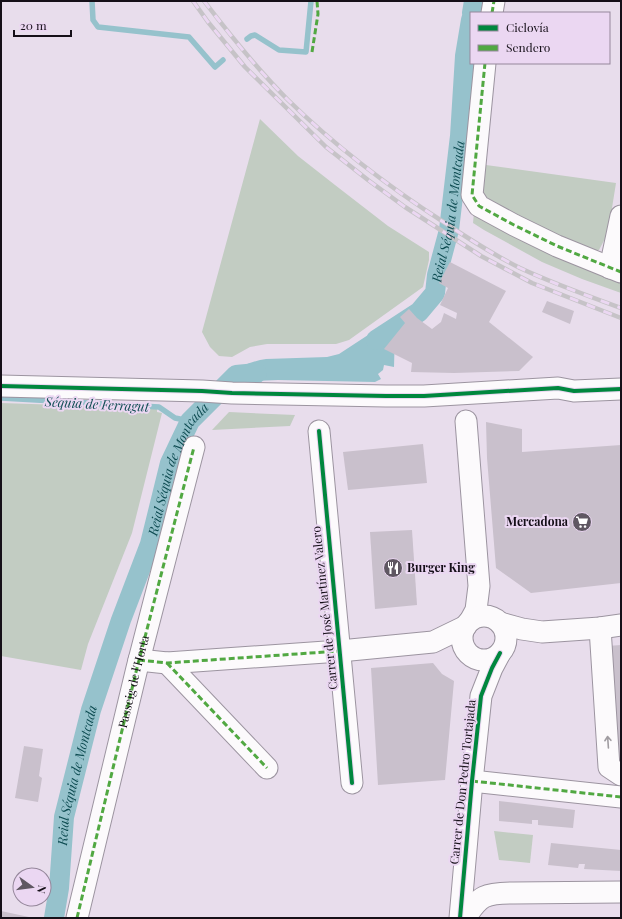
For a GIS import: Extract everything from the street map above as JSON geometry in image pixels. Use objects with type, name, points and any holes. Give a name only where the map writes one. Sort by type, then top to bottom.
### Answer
[{"type":"street","points":[[492,12],[494,1]]},
{"type":"street","points":[[485,64],[472,195],[479,206],[557,246],[615,270],[621,216]]},
{"type":"street","points":[[558,388],[573,382],[621,378]]},
{"type":"street","points":[[1,386],[386,396],[424,396],[558,388],[574,391],[621,389]]},
{"type":"street","points":[[466,421],[479,586],[476,610],[463,632],[462,638],[463,645],[468,653]]},
{"type":"street","name":"Carrer de José Martínez Valero","points":[[318,431],[352,783]]},
{"type":"street","name":"Passeig de l'Horta","points":[[77,918],[139,660],[194,447]]},
{"type":"street","points":[[433,642],[443,646],[458,647],[477,659],[483,660],[495,657],[502,650],[506,641],[504,628],[490,612],[479,586]]},
{"type":"street","points":[[139,660],[168,663],[340,651],[433,642],[482,616],[522,629],[542,632],[621,625]]},
{"type":"street","points":[[600,628],[609,767],[621,775]]},
{"type":"street","points":[[502,650],[535,637],[542,632]]},
{"type":"street","name":"Carrer de Don Pedro Tortajada","points":[[460,918],[481,696],[492,668],[502,650]]},
{"type":"street","name":"Carrer de Don Pedro Tortajada","points":[[468,653],[476,665],[478,688],[481,696]]},
{"type":"street","points":[[168,663],[267,768]]},
{"type":"street","points":[[472,781],[621,797]]},
{"type":"street","points":[[465,918],[476,904],[485,897],[497,894],[621,892]]},
{"type":"shaded area","points":[[260,119],[298,156],[388,226],[429,252],[429,260],[423,287],[349,340],[336,344],[267,344],[250,347],[232,357],[219,356],[210,347],[202,332]]},
{"type":"shaded area","points":[[486,165],[616,183],[608,233],[599,250],[589,252],[484,199],[483,185]]},
{"type":"shaded area","points":[[474,212],[556,257],[621,281],[621,293],[582,279],[542,262],[473,223]]},
{"type":"shaded area","points":[[1,403],[152,408],[157,409],[157,412],[162,413],[132,533],[88,644],[81,670],[1,656]]},
{"type":"shaded area","points":[[229,412],[295,415],[290,426],[212,430]]},
{"type":"shaded area","points":[[494,831],[533,835],[530,863],[499,860]]},
{"type":"water","points":[[394,318],[399,324],[395,330],[394,367],[384,365],[383,370],[378,374],[381,379],[375,382],[254,381],[241,378],[239,380],[227,376],[240,367],[266,359],[327,357],[339,354]]},
{"type":"building","points":[[450,262],[506,291],[489,322],[533,357],[519,371],[454,373],[411,372],[412,363],[384,349],[405,323],[400,317],[409,309],[417,318],[432,329],[441,322],[444,313],[456,319],[457,313],[440,305],[448,288],[439,283]]},
{"type":"building","points":[[547,301],[574,311],[570,324],[542,312]]},
{"type":"building","points":[[486,422],[522,429],[522,452],[621,445],[621,583],[531,593],[496,568],[487,458]]},
{"type":"building","points":[[423,444],[427,483],[348,490],[343,452]]},
{"type":"building","name":"Burger King","points":[[412,530],[417,605],[375,609],[370,532]]},
{"type":"building","points":[[621,645],[621,764],[617,760],[607,646]]},
{"type":"building","points":[[433,663],[442,674],[454,681],[445,780],[378,785],[371,668]]},
{"type":"building","points":[[24,746],[43,749],[39,776],[42,778],[38,802],[15,798]]},
{"type":"building","points":[[499,801],[575,810],[573,828],[538,825],[538,820],[532,820],[532,824],[499,821]]},
{"type":"building","points":[[551,843],[621,850],[621,871],[584,869],[585,864],[579,864],[578,868],[548,865]]},
{"type":"building","points":[[1,911],[29,917],[1,918]]},
{"type":"waterway","points":[[92,1],[93,20],[98,27],[189,37],[215,67],[223,60]]},
{"type":"waterway","points":[[247,39],[255,35],[279,50],[306,52],[311,1]]},
{"type":"waterway","name":"Reial Séquia de Montcada","points":[[472,12],[474,1]]},
{"type":"waterway","name":"Reial Séquia de Montcada","points":[[376,340],[419,312],[435,293],[437,275],[449,230],[460,136],[465,56],[470,26]]},
{"type":"waterway","name":"Reial Séquia de Montcada","points":[[54,918],[59,888],[64,817],[91,710],[121,620],[150,544],[170,463],[190,421],[236,375],[257,373]]},
{"type":"waterway","name":"Séquia de Ferragut","points":[[1,398],[159,407],[175,418],[190,421]]},
{"type":"railway","points":[[193,1],[208,22],[245,67],[326,147],[368,180],[405,207],[481,256],[532,283],[621,318]]},
{"type":"railway","points":[[204,1],[244,52],[288,100],[324,134],[383,180],[463,235],[510,263],[532,274],[621,308]]},
{"type":"marked path","points":[[312,52],[318,14],[317,1]]},
{"type":"marked path","points":[[492,12],[494,1]]},
{"type":"marked path","points":[[485,64],[472,195],[479,206],[557,246],[621,272]]},
{"type":"marked path","points":[[77,918],[137,668],[194,447]]},
{"type":"marked path","points":[[139,660],[167,663],[340,651]]},
{"type":"marked path","points":[[167,663],[267,768]]},
{"type":"marked path","points":[[472,781],[621,797]]},
{"type":"cycle path","points":[[1,386],[386,396],[424,396],[558,388],[574,391],[621,389]]},
{"type":"cycle path","points":[[319,431],[352,783]]},
{"type":"cycle path","points":[[460,918],[481,696],[492,668],[500,653]]},
{"type":"place","name":"Mercadona","points":[[582,522]]},
{"type":"place","name":"Burger King","points":[[393,568]]}]
